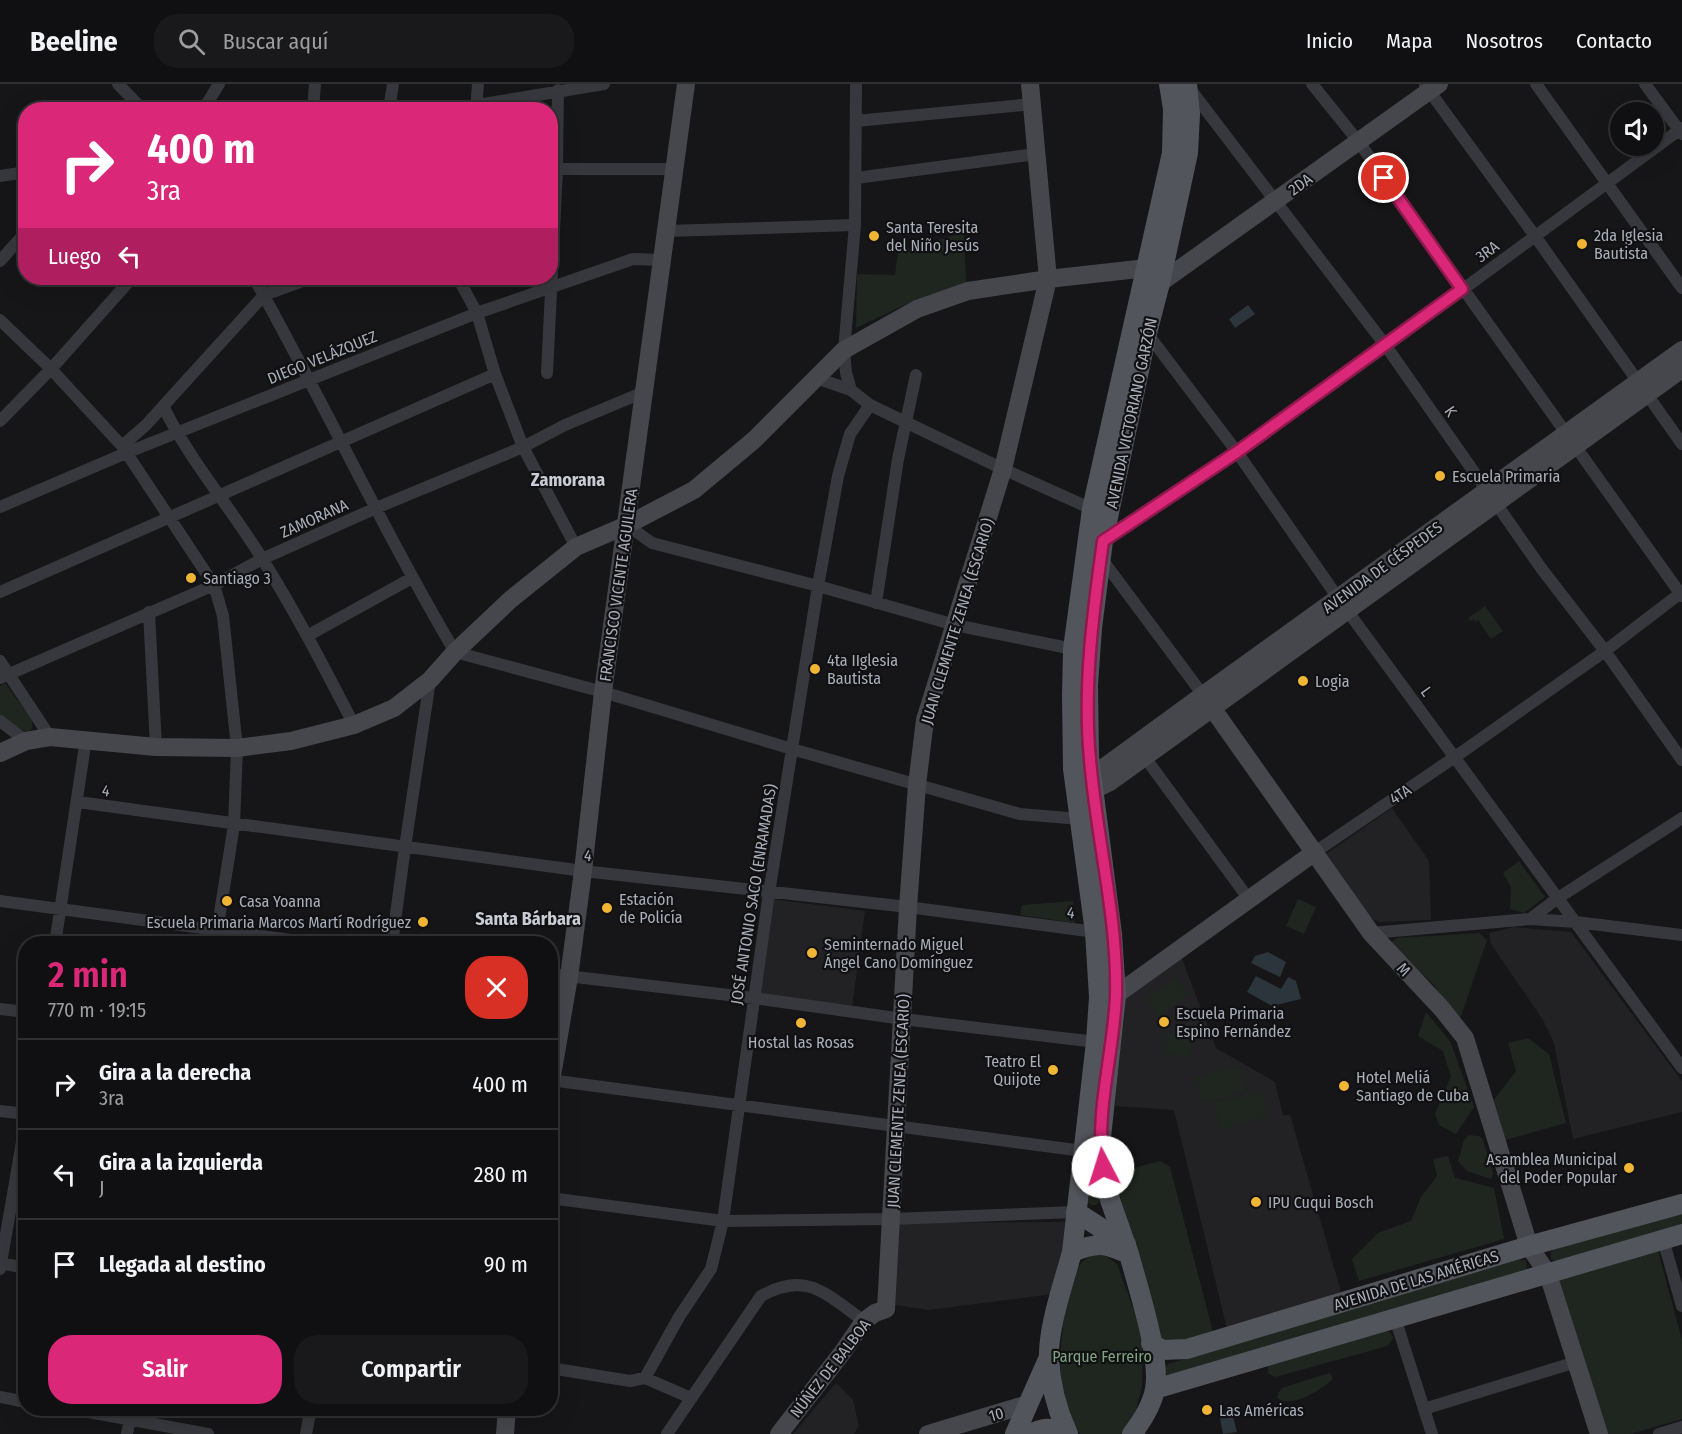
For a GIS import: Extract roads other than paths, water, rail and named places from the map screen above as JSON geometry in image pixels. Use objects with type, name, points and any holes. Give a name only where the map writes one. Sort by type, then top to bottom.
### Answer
[{"type":"main road","name":"FRANCISCO VICENTE AGUILERA","points":[[558,1041],[584,871],[603,692],[686,84]]},
{"type":"main road","name":"JUAN CLEMENTE ZENEA (ESCARIO)","points":[[886,1309],[908,907],[925,720],[1003,469],[1048,279],[1030,84]]},
{"type":"main road","name":"AVENIDA VICTORIANO GARZÓN","points":[[1149,1408],[1155,1389],[1156,1366],[1128,1249],[1110,1200],[1100,1139],[1116,995],[1112,934],[1091,795],[1073,769],[1073,649],[1092,509],[1172,153],[1173,109],[1182,84]]},
{"type":"main road","name":"AVENIDA VICTORIANO GARZÓN","points":[[1049,1357],[1050,1341],[1072,1252],[1099,997],[1089,757],[1088,685],[1092,628],[1102,550],[1147,333],[1188,153],[1190,114],[1182,84]]},
{"type":"main road","name":"2DA","points":[[1160,283],[1431,86]]},
{"type":"main road","points":[[0,753],[26,741],[50,737],[156,747],[237,748],[291,741],[354,725],[394,708],[430,680],[455,652],[510,600],[576,548],[627,525],[694,490],[754,440],[844,350],[917,309],[968,291],[1147,268],[1153,286],[1145,318],[1147,333]]},
{"type":"main road","name":"AVENIDA DE CÉSPEDES","points":[[1091,795],[1208,701],[1642,388],[1682,350]]},
{"type":"main road","name":"AVENIDA DE CÉSPEDES","points":[[1642,388],[1682,369]]},
{"type":"main road","name":"AVENIDA DE CÉSPEDES","points":[[1091,795],[1144,756],[1208,701]]},
{"type":"main road","name":"M","points":[[1208,701],[1371,933],[1442,1009],[1465,1038],[1529,1246],[1548,1274],[1599,1434]]},
{"type":"main road","name":"4TA","points":[[1116,995],[1315,852]]},
{"type":"main road","points":[[1077,1207],[1100,1211],[1107,1206],[1110,1200]]},
{"type":"main road","name":"AVENIDA DE LAS AMÉRICAS","points":[[1151,1343],[1162,1350],[1187,1349],[1529,1246],[1682,1204]]},
{"type":"main road","points":[[1077,1207],[1128,1249]]},
{"type":"main road","name":"AVENIDA DE LAS AMÉRICAS","points":[[1155,1389],[1682,1234]]},
{"type":"main road","points":[[1072,1252],[1093,1244],[1128,1249]]},
{"type":"main road","name":"NÚÑEZ DE BALBOA","points":[[779,1434],[864,1321],[886,1309]]},
{"type":"main road","points":[[1015,1434],[1049,1357]]},
{"type":"main road","points":[[1049,1357],[1058,1412],[1065,1434]]},
{"type":"main road","name":"10","points":[[928,1434],[1028,1404]]},
{"type":"main road","points":[[1132,1434],[1149,1408]]},
{"type":"main road","points":[[1149,1408],[1152,1434]]},
{"type":"main road","points":[[505,1434],[506,1416]]},
{"type":"main road","points":[[1030,1434],[1052,1428],[1065,1434]]},
{"type":"street","points":[[208,102],[219,84]]},
{"type":"street","points":[[313,102],[315,84]]},
{"type":"street","points":[[390,102],[393,84]]},
{"type":"street","points":[[476,102],[478,84]]},
{"type":"street","points":[[500,102],[558,90],[604,84]]},
{"type":"street","points":[[851,390],[846,373],[844,350],[855,225],[856,84]]},
{"type":"street","name":"K","points":[[1182,84],[1386,346],[1541,568],[1605,651],[1682,760]]},
{"type":"street","points":[[1312,84],[1358,141],[1681,594]]},
{"type":"street","points":[[1536,84],[1682,288]]},
{"type":"street","points":[[1646,84],[1681,131]]},
{"type":"street","points":[[120,85],[136,102]]},
{"type":"street","points":[[1431,86],[1682,444]]},
{"type":"street","points":[[557,102],[558,90]]},
{"type":"street","points":[[856,121],[1033,104]]},
{"type":"street","name":"3RA","points":[[1102,550],[1681,131]]},
{"type":"street","points":[[855,178],[1036,154]]},
{"type":"street","points":[[558,169],[675,169]]},
{"type":"street","points":[[0,176],[18,173]]},
{"type":"street","points":[[666,231],[855,225]]},
{"type":"street","points":[[0,261],[18,241]]},
{"type":"street","name":"DIEGO VELÁZQUEZ","points":[[0,507],[124,450],[177,434],[477,313],[633,259],[662,260]]},
{"type":"street","points":[[0,421],[51,369],[126,285]]},
{"type":"street","points":[[258,285],[412,578],[455,652],[603,692],[1020,814],[1091,795]]},
{"type":"street","points":[[124,450],[264,295],[292,285]]},
{"type":"street","points":[[462,285],[477,313],[495,374],[523,447],[576,548]]},
{"type":"street","points":[[547,373],[551,285]]},
{"type":"street","points":[[0,320],[51,369],[124,450],[214,585],[222,616],[237,748],[234,825],[217,936]]},
{"type":"street","name":"L","points":[[1147,333],[1237,452],[1342,604],[1682,1068]]},
{"type":"street","points":[[0,592],[495,374]]},
{"type":"street","points":[[876,603],[905,421],[915,375]]},
{"type":"street","points":[[816,378],[851,390],[870,405],[1092,509]]},
{"type":"street","name":"ZAMORANA","points":[[4,676],[214,585],[262,559],[376,508],[523,447],[565,425],[644,392]]},
{"type":"street","name":"JOSÉ ANTONIO SACO (ENRAMADAS)","points":[[645,1378],[679,1317],[711,1269],[723,1221],[769,893],[818,586],[838,476],[850,434],[870,405]]},
{"type":"street","points":[[163,406],[177,434],[262,559],[307,636],[354,725]]},
{"type":"street","points":[[627,525],[652,543],[818,586],[955,625],[1073,649]]},
{"type":"street","name":"M","points":[[1102,550],[1208,701]]},
{"type":"street","points":[[307,636],[412,578]]},
{"type":"street","name":"4TA","points":[[1315,852],[1455,757],[1681,594]]},
{"type":"street","points":[[149,612],[156,747]]},
{"type":"street","points":[[0,661],[4,676],[50,737]]},
{"type":"street","points":[[393,936],[430,680]]},
{"type":"street","points":[[0,721],[26,741]]},
{"type":"street","points":[[56,936],[86,740]]},
{"type":"street","points":[[1144,756],[1248,898]]},
{"type":"street","name":"4","points":[[78,802],[584,871],[908,907],[1095,932]]},
{"type":"street","points":[[1530,919],[1558,898],[1682,818]]},
{"type":"street","points":[[0,901],[266,936]]},
{"type":"street","points":[[1371,933],[1530,919],[1576,922],[1682,935]]},
{"type":"street","points":[[558,975],[1096,1042]]},
{"type":"street","points":[[0,1009],[18,1011]]},
{"type":"street","points":[[558,1083],[739,1104],[1083,1151]]},
{"type":"street","points":[[0,1110],[18,1113]]},
{"type":"street","points":[[18,1164],[0,1265],[18,1267]]},
{"type":"street","points":[[558,1199],[723,1221],[891,1219],[1077,1207]]},
{"type":"street","points":[[1663,1239],[1682,1306]]},
{"type":"street","points":[[667,1434],[761,1296],[791,1284],[808,1285],[821,1291],[864,1321]]},
{"type":"street","points":[[1395,1318],[1432,1434]]},
{"type":"street","points":[[1424,1409],[1576,1362]]},
{"type":"street","points":[[558,1369],[630,1381],[645,1378],[691,1398]]},
{"type":"street","points":[[0,1397],[18,1400]]},
{"type":"street","points":[[127,1434],[131,1416]]},
{"type":"street","points":[[139,1416],[208,1434]]},
{"type":"street","points":[[306,1434],[309,1416]]},
{"type":"street","points":[[1659,1434],[1682,1427]]},
{"type":"place","name":"Santa Teresita del Niño Jesús","points":[[874,236]]},
{"type":"place","name":"2da Iglesia Bautista","points":[[1582,244]]},
{"type":"place","name":"Escuela Primaria","points":[[1440,476]]},
{"type":"place","name":"Santiago 3","points":[[191,578]]},
{"type":"place","name":"4ta IIglesia Bautista","points":[[815,669]]},
{"type":"place","name":"Logia","points":[[1303,681]]},
{"type":"place","name":"Casa Yoanna","points":[[227,901]]},
{"type":"place","name":"Estación de Policía","points":[[607,908]]},
{"type":"place","name":"Escuela Primaria Marcos Martí Rodríguez","points":[[423,922]]},
{"type":"place","name":"Seminternado Miguel Ángel Cano Domínguez","points":[[812,953]]},
{"type":"place","name":"Escuela Primaria Espino Fernández","points":[[1164,1022]]},
{"type":"place","name":"Hostal las Rosas","points":[[801,1023]]},
{"type":"place","name":"Teatro El Quijote","points":[[1053,1070]]},
{"type":"place","name":"Hotel Meliá Santiago de Cuba","points":[[1344,1086]]},
{"type":"place","name":"Asamblea Municipal del Poder Popular","points":[[1629,1168]]},
{"type":"place","name":"IPU Cuqui Bosch","points":[[1256,1202]]},
{"type":"place","name":"Las Américas","points":[[1207,1410]]},
{"type":"district","name":"Zamorana","points":[[568,480]]},
{"type":"district","name":"Santa Bárbara","points":[[528,919]]},
{"type":"park label","name":"Parque Ferreiro","points":[[1102,1356]]}]
